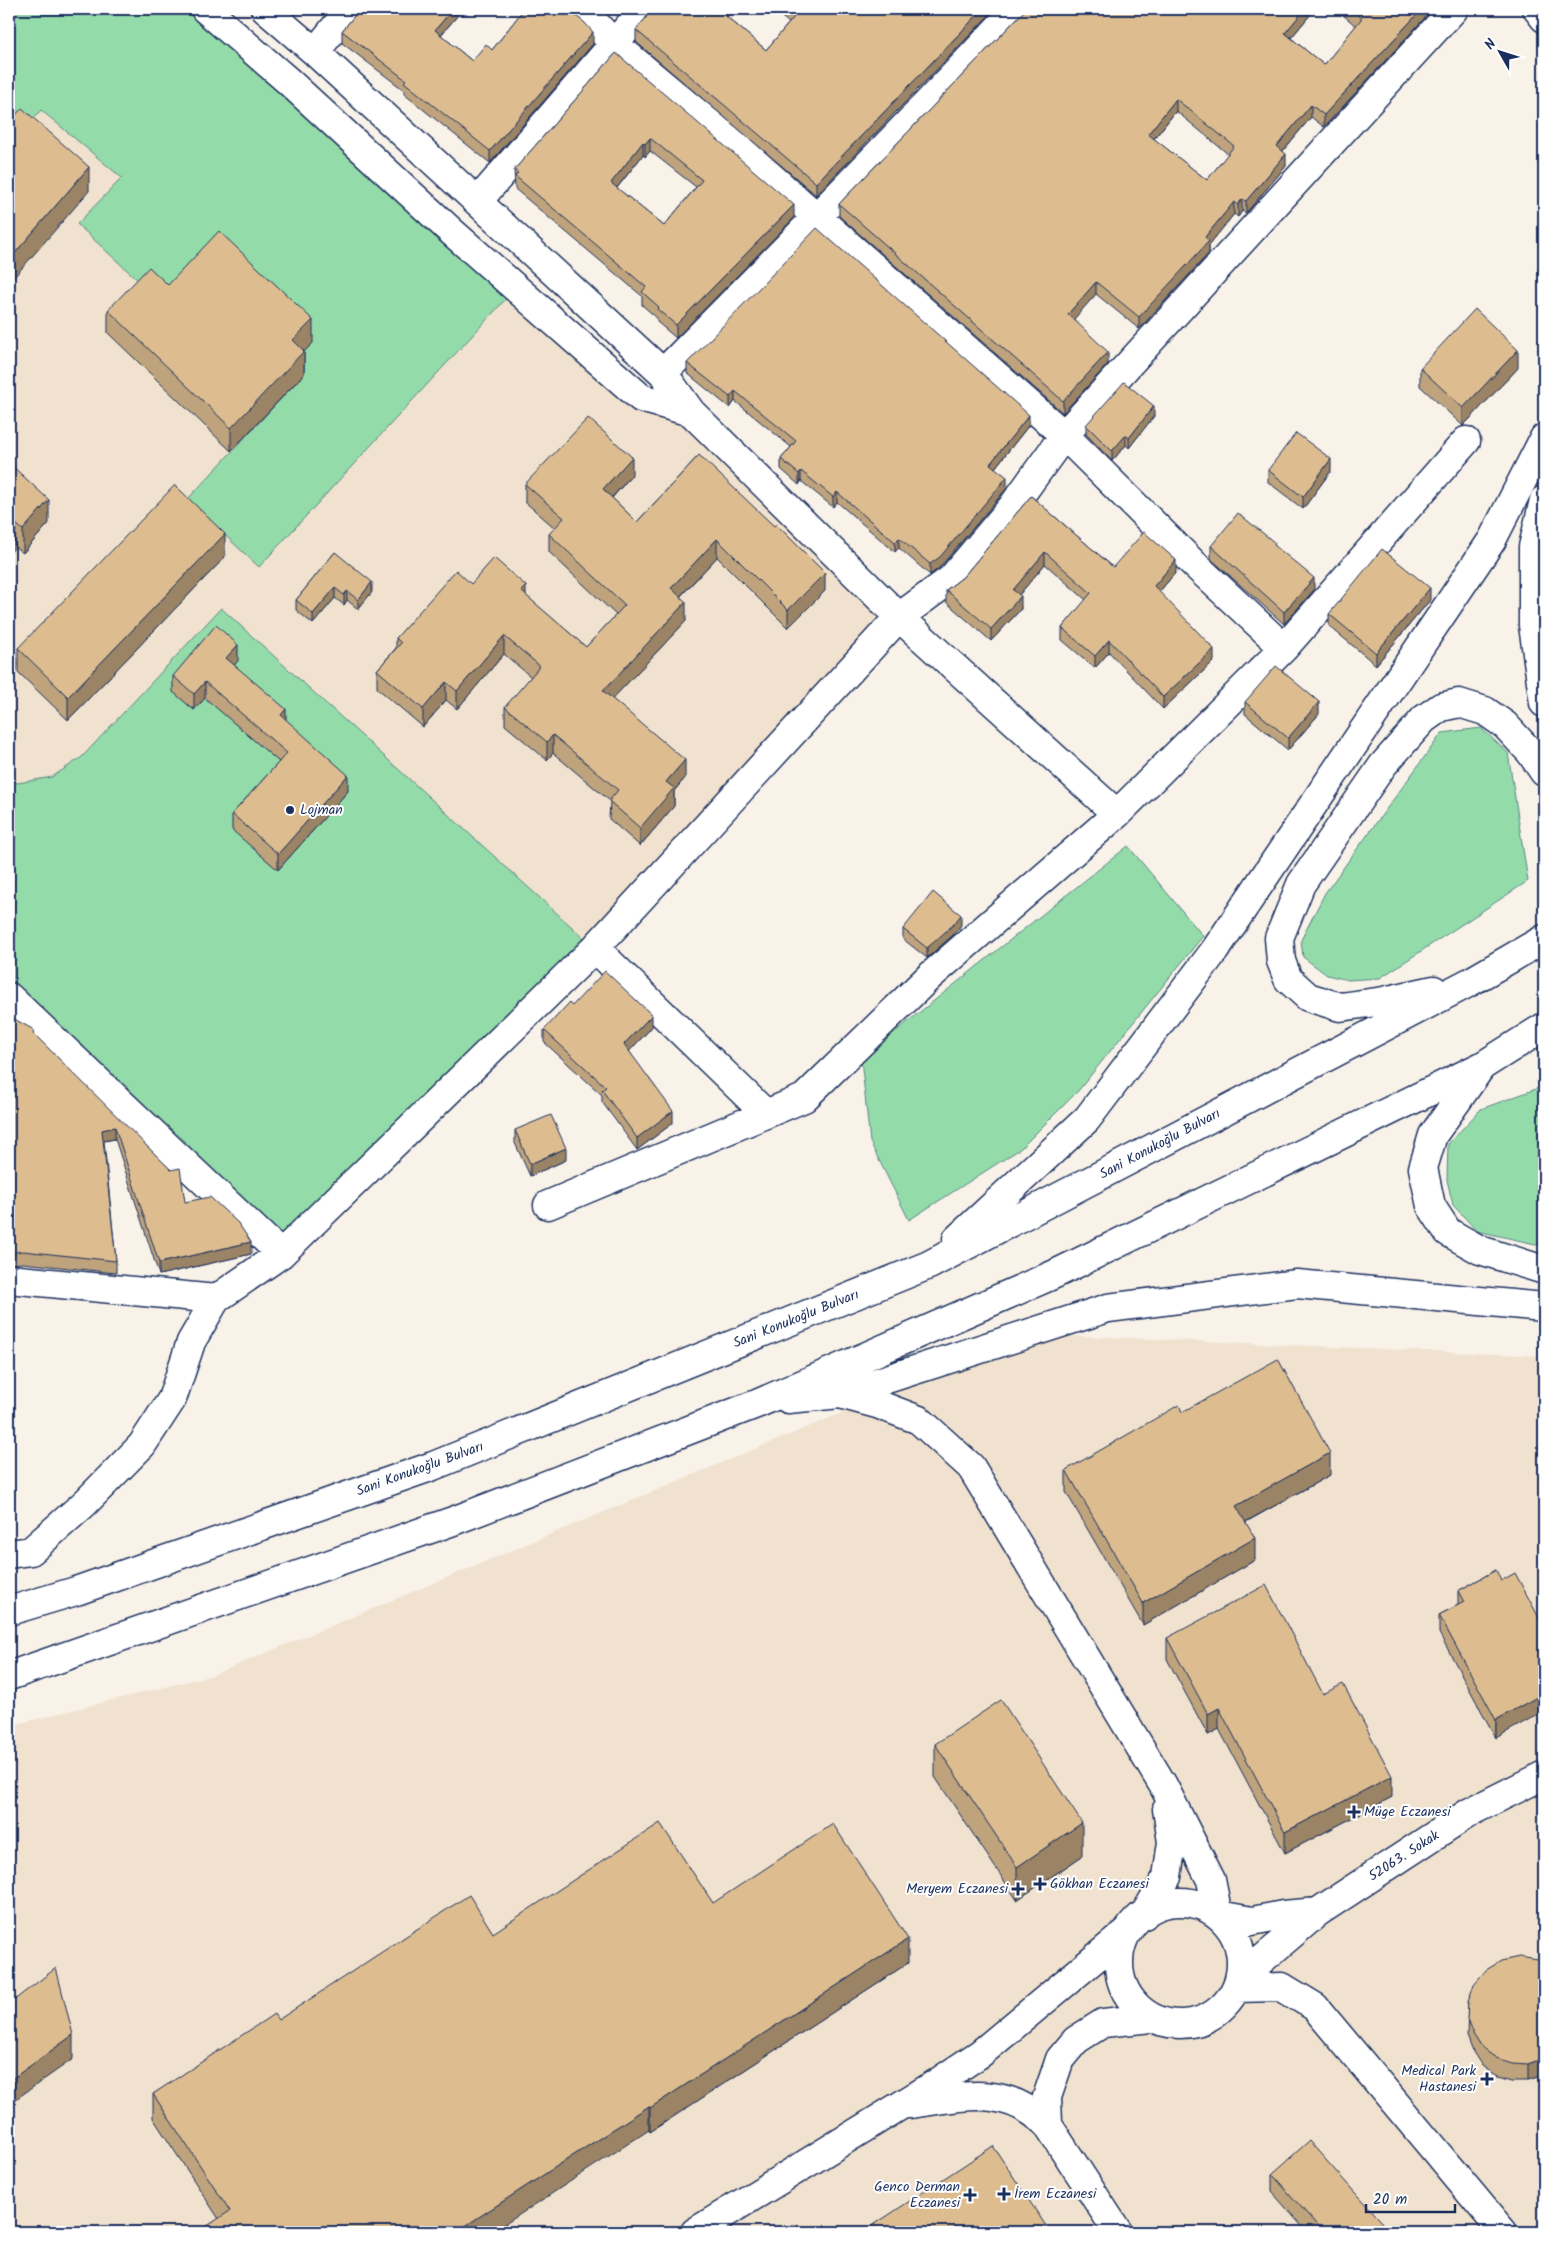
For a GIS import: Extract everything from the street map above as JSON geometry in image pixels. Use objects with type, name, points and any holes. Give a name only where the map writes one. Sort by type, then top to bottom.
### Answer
[{"type":"main road","points":[[205,9],[287,80],[452,232],[641,398],[692,412]]},
{"type":"main road","points":[[265,9],[315,52],[478,201],[663,373],[692,412],[898,617],[1117,814]]},
{"type":"main road","points":[[315,52],[350,9]]},
{"type":"main road","points":[[582,9],[613,43],[734,144],[1064,435],[1194,564],[1284,648]]},
{"type":"main road","points":[[478,201],[644,9]]},
{"type":"main road","points":[[663,373],[816,218],[880,150],[922,110],[1016,9]]},
{"type":"main road","points":[[9,1554],[31,1551],[85,1503],[142,1445],[172,1399],[191,1342],[216,1299],[281,1254],[595,948],[898,617],[950,579],[1012,507],[1064,435],[1454,9]]},
{"type":"main road","points":[[1537,9],[1544,18]]},
{"type":"main road","points":[[929,1265],[1087,1120],[1210,958],[1492,540],[1544,438]]},
{"type":"main road","points":[[548,1206],[804,1098],[929,976],[1117,814],[1284,648],[1466,441]]},
{"type":"main road","points":[[1544,500],[1533,546],[1533,625],[1544,703]]},
{"type":"main road","points":[[1470,982],[1384,1001],[1340,1007],[1308,997],[1288,979],[1281,962],[1279,938],[1301,884],[1383,765],[1424,719],[1441,707],[1459,703],[1485,711],[1505,725],[1531,753],[1544,772]]},
{"type":"main road","name":"Sani Konukoğlu Bulvarı","points":[[9,1611],[76,1591],[434,1466],[929,1265],[1470,982],[1544,939]]},
{"type":"main road","points":[[595,948],[766,1114]]},
{"type":"main road","points":[[9,996],[281,1254]]},
{"type":"main road","points":[[9,1676],[453,1521],[759,1403],[1055,1274],[1482,1066],[1544,1027]]},
{"type":"main road","points":[[1482,1066],[1433,1135],[1423,1168],[1431,1206],[1448,1232],[1480,1250],[1544,1270]]},
{"type":"main road","points":[[9,1280],[216,1299]]},
{"type":"main road","points":[[759,1403],[840,1394],[1108,1308],[1288,1285],[1297,1284],[1544,1307]]},
{"type":"main road","points":[[840,1394],[877,1404],[919,1420],[971,1466],[1163,1785],[1211,1880],[1218,1915]]},
{"type":"main road","name":"52063. Sokak","points":[[1236,1988],[1258,1963],[1318,1912],[1470,1812],[1544,1775]]},
{"type":"main road","points":[[696,2232],[901,2106],[980,2053],[1136,1923],[1160,1906],[1180,1902],[1200,1905],[1218,1915],[1232,1930],[1239,1948],[1241,1968],[1236,1988],[1225,2005],[1203,2020],[1190,2024],[1170,2024],[1151,2018],[1135,2005],[1124,1988],[1119,1969],[1120,1948],[1136,1923],[1167,1877],[1172,1842],[1163,1785]]},
{"type":"main road","points":[[1218,1915],[1252,1921],[1283,1915],[1318,1912]]},
{"type":"main road","points":[[1236,1988],[1282,1987],[1315,2007],[1503,2232]]},
{"type":"main road","points":[[1048,2124],[1046,2097],[1060,2059],[1076,2040],[1103,2023],[1151,2018]]},
{"type":"main road","points":[[901,2106],[980,2094],[1001,2098],[1034,2111],[1048,2124],[1118,2232]]},
{"type":"shaded area","points":[[41,109],[122,178],[78,224],[167,308],[313,343],[304,374],[231,451],[259,567],[516,288],[641,398],[691,412],[899,617],[595,948],[221,608],[82,757],[52,777],[18,783],[9,781],[9,146]]},
{"type":"shaded area","points":[[1031,1334],[1544,1356],[1544,2232],[9,2232],[9,1726],[213,1675]]},
{"type":"green space","points":[[9,9],[205,9],[516,288],[259,567],[187,500],[304,374],[293,364],[312,343],[168,308],[77,224],[122,178],[41,110],[9,146]]},
{"type":"green space","points":[[221,608],[595,948],[281,1254],[9,997],[9,781],[18,783],[52,777],[82,757]]},
{"type":"green space","points":[[1481,728],[1508,753],[1528,881],[1380,978],[1348,980],[1327,975],[1303,957],[1301,940],[1325,893],[1442,733]]},
{"type":"green space","points":[[1128,846],[1203,936],[1078,1091],[1020,1149],[909,1220],[870,1142],[861,1059]]},
{"type":"green space","points":[[1544,1086],[1544,1246],[1477,1231],[1453,1205],[1447,1180],[1448,1144],[1481,1109]]},
{"type":"building","points":[[360,9],[453,9],[435,30],[472,61],[486,44],[492,50],[524,9],[567,9],[584,22],[593,32],[490,151],[404,82],[406,80],[342,31]]},
{"type":"building","points":[[653,9],[724,9],[721,12],[766,50],[795,16],[786,9],[983,9],[816,183],[636,30]]},
{"type":"building","points":[[1026,9],[1305,9],[1285,33],[1324,65],[1362,18],[1350,9],[1422,9],[1324,115],[1311,105],[1277,146],[1286,154],[1246,201],[1242,199],[1238,205],[1234,202],[1205,237],[1209,241],[1139,317],[1096,282],[1068,314],[1108,352],[1063,401],[839,204]],"holes":[[[1176,99],[1234,146],[1207,180],[1148,134]]]},
{"type":"building","points":[[616,53],[794,205],[676,325],[657,309],[659,307],[642,292],[646,287],[515,176],[518,173],[514,170]],"holes":[[[650,138],[702,180],[664,226],[611,183],[643,142],[645,144]]]},
{"type":"building","points":[[22,108],[89,167],[9,260],[9,123]]},
{"type":"building","points":[[817,228],[1029,415],[990,464],[1007,477],[940,557],[930,564],[899,538],[895,542],[837,492],[833,497],[801,471],[799,474],[781,459],[796,441],[735,391],[730,397],[687,363]]},
{"type":"building","points":[[219,231],[313,320],[293,340],[304,351],[231,428],[108,310],[149,267],[168,285]]},
{"type":"building","points":[[1475,309],[1518,350],[1463,408],[1420,368]]},
{"type":"building","points":[[1124,382],[1154,406],[1129,438],[1126,435],[1112,451],[1086,425]]},
{"type":"building","points":[[588,418],[632,457],[603,489],[637,522],[699,455],[774,526],[776,524],[825,573],[788,610],[717,539],[671,588],[686,602],[603,691],[685,760],[666,782],[674,788],[640,828],[609,801],[618,790],[553,735],[547,742],[505,707],[540,666],[504,636],[457,691],[446,682],[423,709],[377,670],[401,643],[396,638],[456,570],[471,584],[494,558],[526,586],[521,591],[586,647],[625,605],[549,534],[564,518],[525,484]]},
{"type":"building","points":[[1296,433],[1331,459],[1303,497],[1268,470]]},
{"type":"building","points":[[9,463],[49,500],[23,530],[15,523],[9,531]]},
{"type":"building","points":[[175,485],[225,534],[68,697],[18,648]]},
{"type":"building","points":[[1031,496],[1113,567],[1144,532],[1176,560],[1154,586],[1214,649],[1163,697],[1109,640],[1095,656],[1062,628],[1091,593],[1045,552],[1013,590],[1021,596],[991,629],[946,590],[963,577]]},
{"type":"building","points":[[1238,513],[1314,578],[1284,612],[1211,546]]},
{"type":"building","points":[[1382,549],[1430,588],[1376,653],[1329,614]]},
{"type":"building","points":[[335,552],[372,582],[358,600],[347,591],[344,595],[335,588],[313,614],[296,600]]},
{"type":"building","points":[[216,625],[238,645],[226,658],[286,709],[281,715],[348,775],[278,854],[232,814],[287,753],[205,682],[194,694],[173,676]]},
{"type":"building","points":[[1276,666],[1319,702],[1288,738],[1245,702]]},
{"type":"building","points":[[933,892],[961,915],[953,925],[927,948],[903,929]]},
{"type":"building","points":[[605,971],[652,1015],[624,1044],[673,1111],[637,1138],[602,1090],[606,1087],[544,1030],[569,1003],[572,1006]]},
{"type":"building","points":[[9,1016],[34,1030],[33,1033],[171,1170],[180,1168],[185,1202],[210,1197],[238,1223],[251,1242],[159,1263],[115,1127],[102,1130],[116,1261],[23,1251],[9,1253]]},
{"type":"building","points":[[551,1115],[566,1148],[530,1164],[515,1130]]},
{"type":"building","points":[[1278,1359],[1330,1453],[1236,1506],[1255,1538],[1143,1603],[1066,1470],[1179,1405],[1182,1412]]},
{"type":"building","points":[[1496,1570],[1501,1581],[1515,1573],[1544,1627],[1544,1693],[1496,1720],[1439,1615],[1464,1602],[1458,1591]]},
{"type":"building","points":[[1266,1585],[1323,1694],[1343,1684],[1392,1776],[1285,1832],[1219,1708],[1208,1714],[1167,1638]]},
{"type":"building","points":[[1001,1700],[1082,1823],[1017,1867],[935,1744]]},
{"type":"building","points":[[660,1823],[713,1903],[833,1824],[908,1939],[456,2232],[198,2232],[230,2211],[153,2094],[274,2014],[278,2020],[469,1895],[493,1933]]},
{"type":"building","points":[[1519,1957],[1538,1960],[1544,1964],[1544,2058],[1528,2064],[1512,2063],[1496,2058],[1482,2048],[1473,2034],[1467,2019],[1468,2002],[1474,1984],[1486,1970],[1501,1961]]},
{"type":"building","points":[[56,1968],[73,2035],[9,2081],[9,2004]]},
{"type":"building","points":[[1309,2141],[1390,2232],[1323,2232],[1272,2174]]},
{"type":"building","points":[[993,2146],[1050,2232],[863,2232]]},
{"type":"place","name":"Lojman","points":[[290,810]]},
{"type":"place","name":"Müge Eczanesi","points":[[1354,1812]]},
{"type":"place","name":"Gökhan Eczanesi","points":[[1040,1884]]},
{"type":"place","name":"Meryem Eczanesi","points":[[1018,1889]]},
{"type":"place","name":"Medical Park Hastanesi","points":[[1487,2079]]},
{"type":"place","name":"İrem Eczanesi","points":[[1004,2194]]},
{"type":"place","name":"Genco Derman Eczanesi","points":[[970,2195]]}]
